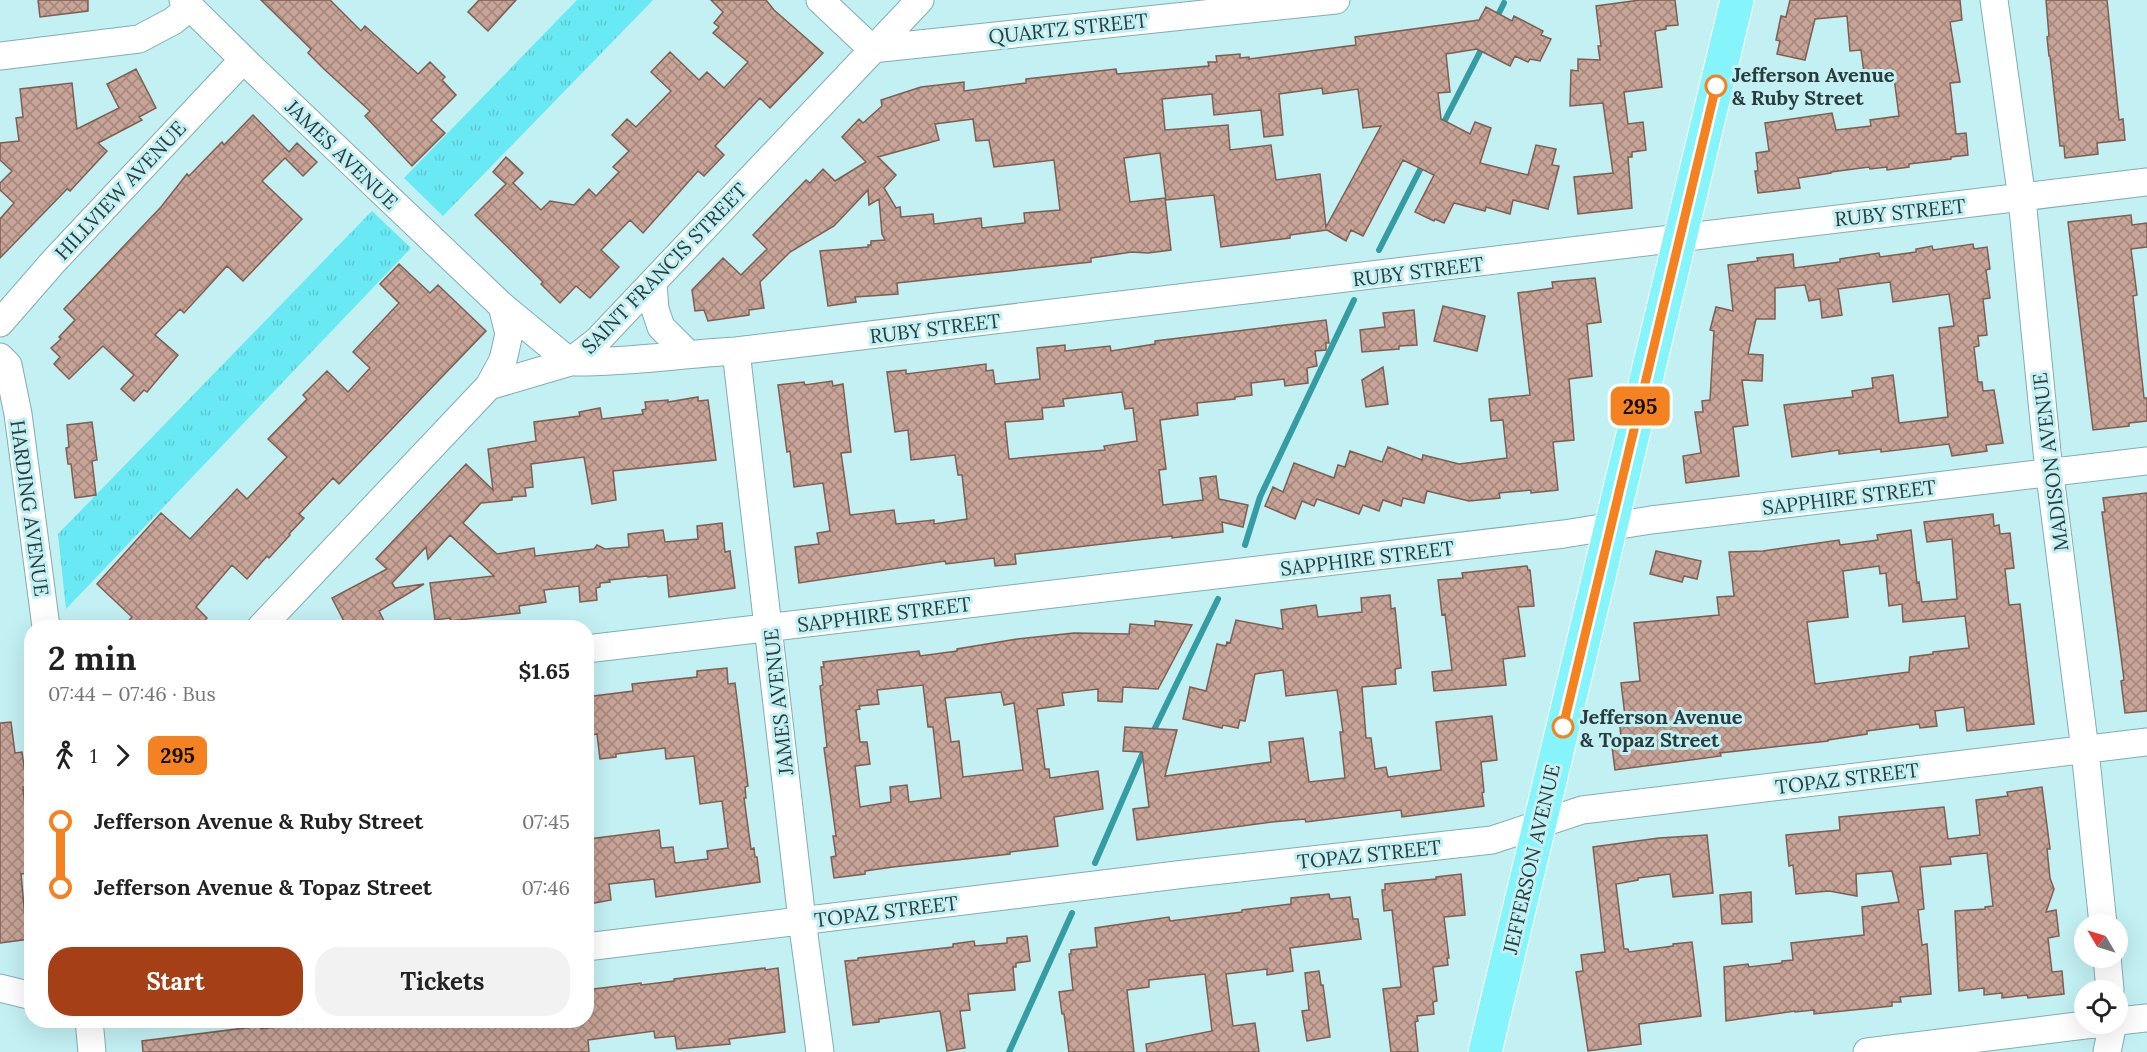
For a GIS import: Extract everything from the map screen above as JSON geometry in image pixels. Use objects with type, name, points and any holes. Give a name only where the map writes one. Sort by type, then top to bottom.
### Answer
[{"type":"main road","name":"JEFFERSON AVENUE","points":[[1485,1052],[1737,0]]},
{"type":"street","points":[[820,0],[872,49]]},
{"type":"street","name":"SAINT FRANCIS STREET","points":[[489,386],[570,362],[597,341],[920,0]]},
{"type":"street","name":"QUARTZ STREET","points":[[872,49],[1336,0]]},
{"type":"street","name":"MADISON AVENUE","points":[[1994,0],[2022,199],[2050,473],[2085,750],[2102,914]]},
{"type":"street","points":[[0,56],[139,39],[173,21],[187,4]]},
{"type":"street","name":"JAMES AVENUE","points":[[187,4],[502,306],[570,362]]},
{"type":"street","name":"HILLVIEW AVENUE","points":[[0,323],[54,261],[243,60]]},
{"type":"street","name":"RUBY STREET","points":[[570,362],[610,363],[736,351],[1734,231],[2022,199],[2147,182]]},
{"type":"street","points":[[652,284],[661,327],[688,354]]},
{"type":"street","points":[[268,620],[489,386],[502,360],[509,334],[502,306]]},
{"type":"street","name":"JAMES AVENUE","points":[[736,351],[770,628],[802,920],[820,1052]]},
{"type":"street","name":"HARDING AVENUE","points":[[0,357],[8,365],[18,414],[45,620]]},
{"type":"street","name":"SAPPHIRE STREET","points":[[594,648],[1611,528],[1651,520],[2147,461]]},
{"type":"street","name":"TOPAZ STREET","points":[[594,946],[1492,840],[1582,810],[2147,742]]},
{"type":"street","points":[[0,988],[24,994]]},
{"type":"street","points":[[2128,1020],[2147,1018]]},
{"type":"street","points":[[1867,1052],[2074,1026]]},
{"type":"street","points":[[90,1028],[92,1052]]},
{"type":"street","points":[[2107,1052],[2111,1034]]},
{"type":"green space","points":[[577,0],[653,0],[443,216],[404,178]]},
{"type":"green space","points":[[372,211],[411,248],[66,609],[58,534]]},
{"type":"building","points":[[38,0],[88,0],[88,11],[40,17]]},
{"type":"building","points":[[261,0],[330,0],[361,31],[365,26],[418,74],[430,62],[445,77],[442,80],[456,95],[431,120],[445,133],[412,166],[365,116],[370,111],[308,53],[311,49]]},
{"type":"building","points":[[479,0],[516,0],[488,31],[468,12]]},
{"type":"building","points":[[711,0],[766,0],[774,10],[823,53],[770,108],[760,98],[715,146],[724,155],[704,176],[698,171],[643,233],[630,220],[601,250],[619,267],[590,298],[576,286],[560,303],[541,284],[543,282],[475,215],[506,184],[493,172],[506,157],[523,173],[513,183],[541,210],[550,201],[574,205],[589,189],[596,196],[619,172],[613,167],[629,151],[612,135],[627,119],[636,127],[671,91],[651,72],[670,52],[699,80],[707,72],[724,88],[748,62],[713,33],[719,27],[714,23],[723,12]]},
{"type":"building","points":[[1640,0],[1675,0],[1678,25],[1666,26],[1666,29],[1655,31],[1662,87],[1624,92],[1628,124],[1643,122],[1646,150],[1632,152],[1632,157],[1628,157],[1632,208],[1578,214],[1574,177],[1613,173],[1603,103],[1570,106],[1571,70],[1578,71],[1578,59],[1600,60],[1598,46],[1601,46],[1596,6]]},
{"type":"building","points":[[1790,0],[1960,0],[1962,20],[1950,22],[1960,82],[1950,83],[1956,134],[1966,133],[1968,155],[1909,164],[1909,167],[1887,170],[1887,167],[1870,169],[1869,167],[1831,172],[1798,178],[1800,188],[1758,193],[1755,171],[1758,171],[1756,153],[1769,151],[1765,123],[1832,113],[1836,130],[1871,126],[1870,120],[1899,116],[1893,70],[1864,73],[1861,50],[1850,51],[1847,16],[1815,19],[1805,60],[1777,54],[1780,41],[1776,40],[1781,16],[1786,17]]},
{"type":"building","points":[[2046,0],[2107,0],[2119,120],[2123,119],[2125,140],[2097,143],[2098,154],[2065,158],[2064,146],[2060,146],[2047,37],[2049,36]]},
{"type":"building","points":[[1486,7],[1512,21],[1514,16],[1543,31],[1541,35],[1551,39],[1540,61],[1530,59],[1528,62],[1515,56],[1510,66],[1477,49],[1446,54],[1450,92],[1438,93],[1441,119],[1470,134],[1475,122],[1491,128],[1480,163],[1528,175],[1536,145],[1556,149],[1552,165],[1559,166],[1548,209],[1513,200],[1510,214],[1486,207],[1485,211],[1454,203],[1444,223],[1435,219],[1434,221],[1415,212],[1434,175],[1403,160],[1363,236],[1351,230],[1346,241],[1327,230],[1290,235],[1290,238],[1221,247],[1214,195],[1166,200],[1160,153],[1124,158],[1130,202],[1165,198],[1171,250],[1148,253],[1132,252],[1091,258],[1091,262],[897,283],[898,294],[855,297],[856,302],[828,306],[820,251],[868,247],[871,241],[885,240],[882,234],[879,199],[869,205],[868,190],[834,226],[790,252],[760,282],[764,308],[749,310],[749,315],[708,321],[704,310],[695,311],[692,290],[723,258],[741,275],[767,249],[753,235],[806,180],[810,183],[823,169],[835,181],[866,162],[842,137],[859,119],[863,123],[882,106],[881,100],[921,87],[964,82],[964,91],[1026,83],[1026,79],[1116,69],[1117,74],[1209,66],[1208,62],[1217,62],[1216,56],[1240,54],[1240,58],[1249,57],[1249,59],[1356,45],[1355,37],[1479,20]],"holes":[[[1322,88],[1323,94],[1358,89],[1363,128],[1381,126],[1326,227],[1320,174],[1276,180],[1271,145],[1230,150],[1228,125],[1165,130],[1162,99],[1212,94],[1214,115],[1261,110],[1264,137],[1283,135],[1279,94]],[[973,119],[976,141],[989,140],[994,167],[1054,160],[1060,210],[1024,213],[1025,223],[982,228],[981,218],[934,224],[933,214],[901,217],[900,207],[896,208],[884,188],[896,175],[878,157],[939,140],[935,124]]]},
{"type":"building","points":[[136,69],[156,108],[139,117],[142,120],[98,143],[107,151],[70,191],[67,189],[0,258],[0,219],[14,203],[0,190],[0,183],[12,171],[0,160],[0,143],[19,141],[16,118],[23,117],[20,89],[72,83],[77,129],[119,108],[107,84]]},
{"type":"building","points":[[253,115],[289,152],[297,143],[317,162],[303,176],[285,158],[262,181],[302,219],[243,281],[227,266],[184,313],[180,309],[155,335],[178,355],[147,392],[144,390],[134,401],[121,389],[134,375],[103,346],[69,379],[54,364],[60,357],[51,348],[75,320],[64,309],[161,207],[187,174],[189,176],[222,142],[224,145]]},
{"type":"building","points":[[2131,215],[2132,225],[2147,223],[2147,247],[2131,249],[2137,295],[2133,296],[2144,398],[2147,398],[2147,421],[2129,423],[2129,426],[2093,430],[2068,222]]},
{"type":"building","points":[[1973,244],[1974,249],[1987,247],[1990,269],[1986,270],[1990,298],[1983,299],[1987,335],[1978,336],[1979,346],[1974,347],[1978,382],[1982,382],[1983,391],[1994,390],[2003,443],[1986,445],[1987,451],[1952,456],[1949,444],[1881,452],[1881,449],[1839,454],[1839,450],[1792,457],[1784,405],[1853,397],[1852,391],[1873,388],[1872,378],[1893,375],[1899,423],[1948,417],[1939,328],[1954,326],[1949,294],[1893,302],[1890,282],[1838,289],[1842,315],[1822,318],[1820,299],[1809,301],[1805,285],[1775,288],[1775,319],[1756,319],[1748,354],[1763,355],[1762,381],[1742,380],[1748,425],[1733,427],[1739,476],[1686,483],[1683,456],[1701,453],[1695,412],[1703,412],[1702,401],[1710,400],[1714,331],[1710,330],[1716,307],[1733,311],[1728,265],[1758,261],[1757,258],[1793,254],[1794,268],[1840,262],[1840,259],[1879,253],[1880,257],[1916,252],[1916,249],[1932,246],[1933,250]]},
{"type":"building","points":[[399,264],[430,293],[438,285],[486,331],[339,484],[333,478],[299,514],[304,518],[290,535],[247,579],[232,565],[196,607],[207,618],[205,620],[129,620],[132,617],[97,584],[161,513],[190,539],[237,489],[247,499],[287,457],[268,439],[307,399],[303,395],[327,371],[348,392],[370,368],[353,352],[399,303],[380,284]]},
{"type":"building","points":[[1595,278],[1601,322],[1587,324],[1592,376],[1569,379],[1574,440],[1553,442],[1558,490],[1499,493],[1500,498],[1469,501],[1427,491],[1424,503],[1403,498],[1401,506],[1383,500],[1379,511],[1363,505],[1359,514],[1317,499],[1314,506],[1302,501],[1295,519],[1265,506],[1273,487],[1283,492],[1294,463],[1334,478],[1338,465],[1345,467],[1350,451],[1382,462],[1388,447],[1422,460],[1423,455],[1459,464],[1507,458],[1503,420],[1491,421],[1489,399],[1530,395],[1518,293],[1553,288],[1552,282]]},
{"type":"building","points":[[1443,306],[1485,316],[1477,351],[1434,341]]},
{"type":"building","points":[[1414,310],[1417,345],[1362,352],[1360,330],[1385,327],[1383,313]]},
{"type":"building","points":[[1326,320],[1329,343],[1326,343],[1326,350],[1315,351],[1317,366],[1307,368],[1308,383],[1285,386],[1284,379],[1251,383],[1252,395],[1197,403],[1198,415],[1160,420],[1166,469],[1159,470],[1163,505],[1203,500],[1200,478],[1216,476],[1219,499],[1248,505],[1243,527],[1222,522],[1223,532],[1015,554],[1016,564],[995,566],[994,558],[946,564],[945,561],[799,583],[795,547],[819,544],[817,533],[830,531],[823,483],[794,487],[778,385],[804,382],[805,385],[832,381],[833,386],[843,384],[851,452],[841,453],[850,515],[894,510],[896,524],[934,520],[934,524],[967,519],[962,475],[958,475],[955,455],[911,460],[908,430],[895,432],[887,372],[906,370],[906,374],[986,364],[986,371],[993,370],[995,384],[1040,379],[1037,348],[1065,345],[1065,351],[1110,346],[1111,351],[1155,344],[1155,341]],"holes":[[[1122,392],[1125,409],[1133,408],[1137,441],[1104,446],[1105,450],[1009,459],[1005,422],[1043,419],[1042,408],[1064,406],[1063,399]]]},
{"type":"building","points":[[1383,367],[1388,404],[1366,407],[1362,380]]},
{"type":"building","points":[[698,397],[698,401],[708,400],[716,460],[613,471],[616,500],[592,504],[584,457],[531,464],[533,487],[525,488],[526,496],[512,497],[512,500],[481,503],[463,523],[497,554],[534,548],[535,556],[594,549],[597,545],[605,549],[629,547],[628,534],[663,530],[665,542],[698,539],[697,526],[722,523],[725,552],[730,551],[735,588],[669,597],[667,575],[609,580],[610,582],[600,583],[600,587],[596,588],[597,600],[580,602],[579,586],[544,590],[546,602],[519,606],[520,613],[459,620],[450,620],[450,618],[435,620],[430,583],[494,576],[450,535],[428,559],[426,547],[392,583],[395,588],[424,584],[379,611],[384,620],[343,620],[332,598],[387,569],[376,559],[466,464],[493,490],[488,449],[536,441],[534,422],[580,416],[579,412],[600,408],[602,419],[643,414],[642,410],[646,409],[645,402],[668,400],[668,402]]},
{"type":"building","points":[[92,422],[97,460],[92,461],[96,495],[75,498],[71,464],[68,464],[66,448],[69,447],[67,425]]},
{"type":"building","points":[[2147,493],[2147,711],[2125,713],[2121,681],[2124,680],[2102,512],[2105,512],[2103,498]]},
{"type":"building","points":[[1993,514],[1994,526],[1999,525],[2000,534],[2010,533],[2014,568],[2005,569],[2009,605],[2020,604],[2034,724],[1967,731],[1964,707],[1935,711],[1937,726],[1920,728],[1919,724],[1867,731],[1867,734],[1828,741],[1720,753],[1721,756],[1615,770],[1611,739],[1621,738],[1619,716],[1625,716],[1621,683],[1640,681],[1634,623],[1719,615],[1717,597],[1734,596],[1729,552],[1763,551],[1839,540],[1840,545],[1878,540],[1877,535],[1911,530],[1917,583],[1919,582],[1922,602],[1957,599],[1952,539],[1927,542],[1924,522]],"holes":[[[1879,566],[1880,574],[1886,573],[1889,606],[1902,604],[1903,622],[1965,616],[1969,648],[1910,657],[1909,672],[1815,684],[1807,622],[1848,617],[1843,571]]]},
{"type":"building","points":[[1656,551],[1701,561],[1697,579],[1684,576],[1682,582],[1650,574]]},
{"type":"building","points":[[1527,566],[1530,570],[1534,606],[1518,607],[1525,656],[1503,659],[1506,685],[1434,691],[1432,672],[1452,670],[1438,580],[1463,578],[1462,573]]},
{"type":"building","points":[[1390,595],[1391,609],[1395,608],[1401,668],[1395,669],[1396,684],[1362,687],[1366,738],[1371,738],[1375,769],[1386,767],[1388,777],[1441,770],[1436,722],[1492,716],[1497,760],[1481,762],[1484,806],[1402,817],[1401,810],[1306,822],[1305,819],[1272,822],[1137,840],[1133,809],[1149,807],[1142,752],[1123,751],[1125,727],[1177,730],[1165,776],[1271,762],[1269,742],[1303,738],[1309,782],[1345,778],[1340,732],[1343,732],[1337,690],[1286,696],[1283,670],[1255,674],[1245,721],[1240,720],[1238,728],[1223,725],[1222,728],[1183,719],[1190,687],[1206,691],[1217,644],[1226,646],[1227,642],[1230,643],[1236,620],[1283,629],[1281,610],[1316,605],[1318,617],[1362,612],[1361,598]]},
{"type":"building","points":[[1155,621],[1192,625],[1158,689],[1123,687],[1122,702],[1098,701],[1098,689],[1062,693],[1064,705],[1037,709],[1045,769],[1049,769],[1050,778],[1098,771],[1103,809],[1054,817],[1058,846],[865,871],[865,874],[834,878],[831,857],[836,856],[833,836],[836,836],[824,748],[827,747],[820,686],[823,685],[821,667],[824,667],[823,662],[919,651],[920,656],[1017,639],[1074,633],[1129,634],[1130,624],[1155,626]],"holes":[[[923,685],[928,727],[933,727],[941,798],[909,802],[907,785],[890,787],[891,802],[860,807],[855,766],[870,764],[867,742],[860,742],[856,710],[860,709],[859,706],[879,704],[877,690]],[[1001,692],[1004,705],[1014,703],[1023,770],[963,777],[959,741],[951,742],[945,698]]]},
{"type":"building","points":[[727,668],[728,684],[735,683],[748,786],[745,787],[746,798],[744,798],[751,849],[754,848],[755,857],[757,857],[760,882],[656,897],[654,879],[609,884],[611,900],[594,903],[594,838],[659,830],[661,848],[673,847],[675,863],[708,859],[707,851],[728,848],[722,801],[700,804],[694,756],[666,759],[665,748],[616,754],[616,757],[600,759],[597,734],[594,735],[594,696],[633,691],[632,684],[697,677],[697,671]]},
{"type":"building","points":[[11,722],[15,753],[22,752],[24,766],[24,874],[21,874],[24,940],[0,943],[0,723]]},
{"type":"building","points":[[2042,787],[2050,849],[2047,849],[2050,878],[2054,889],[2046,912],[2056,910],[2059,936],[2048,938],[2052,972],[2062,971],[2064,994],[2002,998],[2002,993],[1984,995],[1984,988],[1959,991],[1955,911],[1985,909],[1985,907],[1993,906],[1987,853],[1950,857],[1951,864],[1920,867],[1924,909],[1918,910],[1922,945],[1927,944],[1931,994],[1900,997],[1901,1002],[1892,1002],[1892,1006],[1814,1014],[1814,1010],[1795,1011],[1726,1021],[1724,967],[1782,963],[1782,961],[1793,960],[1791,943],[1864,935],[1862,907],[1899,902],[1892,871],[1856,874],[1857,896],[1829,891],[1796,894],[1793,865],[1789,866],[1786,835],[1840,830],[1839,817],[1944,807],[1948,839],[1980,835],[1976,800],[2008,796],[2007,792]]},
{"type":"building","points":[[1707,835],[1713,893],[1673,897],[1670,874],[1638,878],[1638,880],[1616,884],[1624,949],[1628,949],[1629,952],[1692,942],[1701,1016],[1639,1024],[1641,1044],[1588,1051],[1576,972],[1583,971],[1581,955],[1605,952],[1593,847],[1659,838]]},
{"type":"building","points":[[1461,874],[1465,915],[1444,917],[1449,958],[1447,958],[1448,965],[1433,967],[1437,1001],[1433,1002],[1434,1014],[1417,1016],[1418,1021],[1415,1022],[1418,1052],[1391,1052],[1383,989],[1401,987],[1392,910],[1384,911],[1382,890],[1385,890],[1385,884]]},
{"type":"building","points":[[1751,892],[1752,922],[1722,924],[1720,895]]},
{"type":"building","points":[[1329,894],[1330,899],[1350,897],[1353,919],[1358,919],[1361,939],[1290,948],[1293,971],[1267,975],[1267,969],[1226,974],[1233,1026],[1255,1023],[1259,1052],[1147,1052],[1146,1044],[1212,1031],[1205,974],[1149,980],[1149,987],[1127,990],[1134,1052],[1069,1052],[1059,992],[1073,990],[1069,954],[1071,950],[1097,947],[1095,928],[1169,917],[1170,921],[1242,912],[1242,910],[1291,904],[1291,898]]},
{"type":"building","points":[[1027,936],[1030,961],[1016,963],[1016,967],[1013,967],[1015,990],[968,994],[970,1010],[960,1011],[965,1048],[947,1051],[940,1011],[853,1025],[845,961],[953,947],[953,944],[974,941],[975,946],[1007,943],[1007,938]]},
{"type":"building","points":[[778,968],[785,1032],[729,1039],[730,1044],[677,1049],[675,1036],[655,1038],[654,1031],[588,1040],[589,1052],[143,1052],[142,1041],[245,1028],[594,1028],[594,989],[674,981],[674,979]]},
{"type":"building","points":[[1319,971],[1330,1037],[1307,1041],[1302,1011],[1309,1010],[1305,973]]},
{"type":"waterway","points":[[1496,19],[1504,3]]},
{"type":"waterway","points":[[1442,126],[1484,44]]},
{"type":"waterway","points":[[1379,250],[1424,162]]},
{"type":"waterway","points":[[1245,545],[1260,497],[1354,300]]},
{"type":"waterway","points":[[1151,736],[1218,599]]},
{"type":"waterway","points":[[1095,863],[1145,748]]},
{"type":"waterway","points":[[1009,1052],[1072,913]]},
{"type":"bus line","name":"295","points":[[1563,727],[1716,86]]},
{"type":"place","name":"Jefferson Avenue & Ruby Street","points":[[1716,86]]},
{"type":"place","name":"Jefferson Avenue & Topaz Street","points":[[1563,727]]}]
